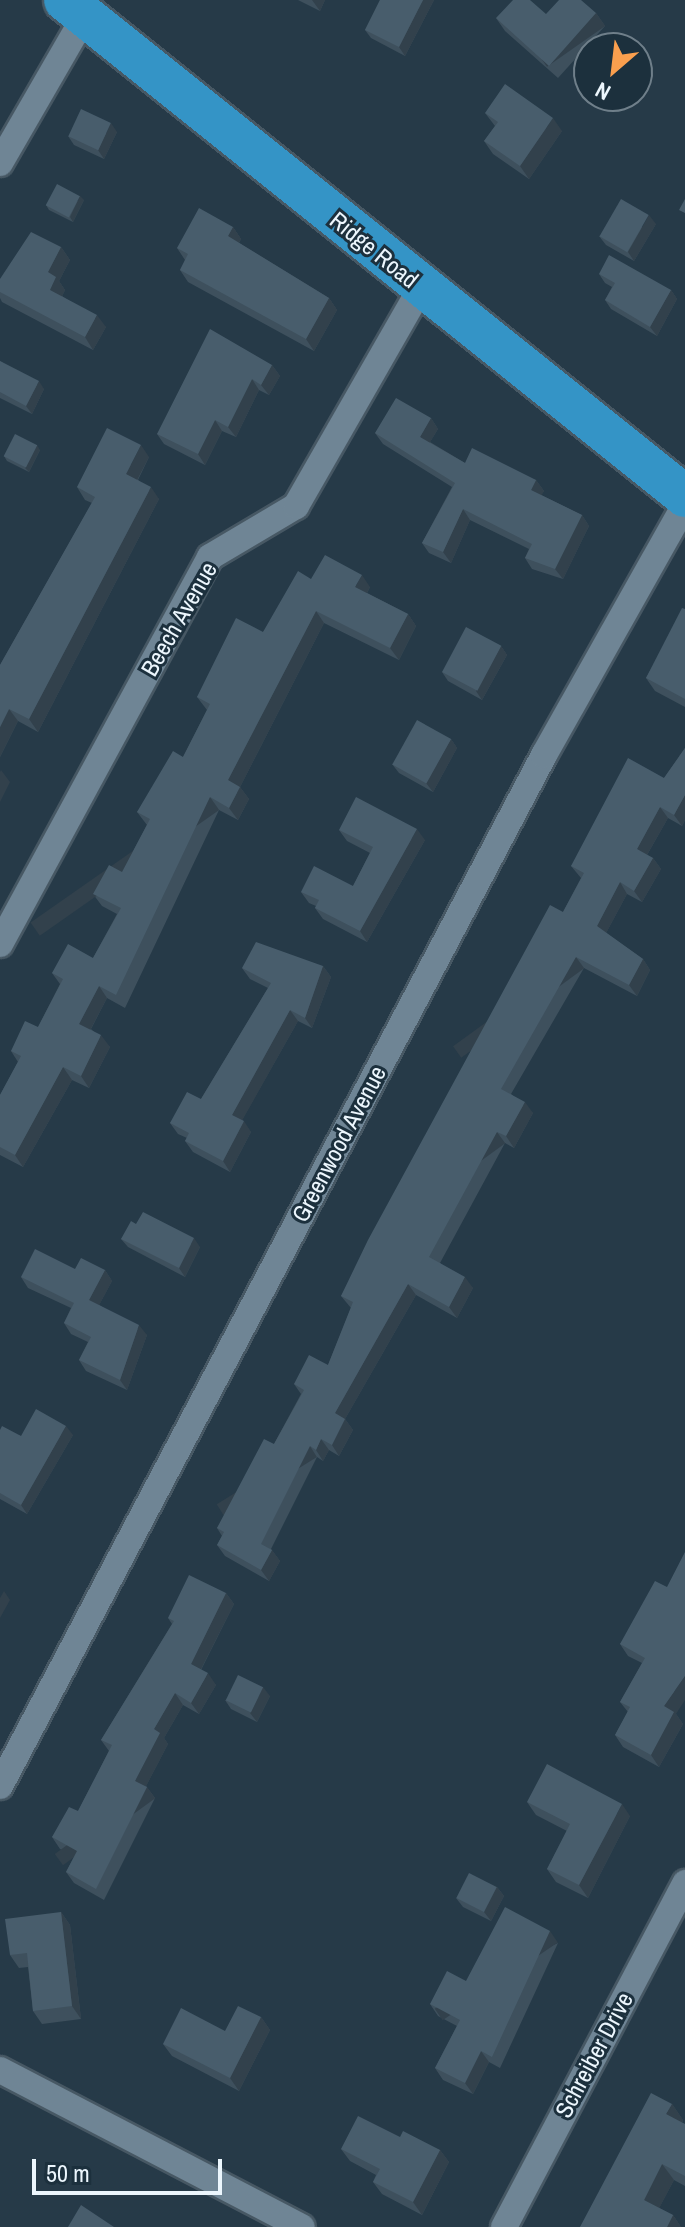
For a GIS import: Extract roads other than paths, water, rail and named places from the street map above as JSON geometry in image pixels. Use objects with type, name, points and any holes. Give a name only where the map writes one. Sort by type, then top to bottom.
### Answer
[{"type":"main road","name":"Ridge Road","points":[[71,4],[421,288],[682,489]]},
{"type":"street","points":[[0,163],[71,4]]},
{"type":"street","name":"Beech Avenue","points":[[0,944],[210,557],[296,506],[421,288]]},
{"type":"street","name":"Greenwood Avenue","points":[[0,1786],[682,489]]},
{"type":"street","name":"Schreiber Drive","points":[[504,2227],[685,1883]]},
{"type":"street","points":[[0,2070],[302,2227]]}]
